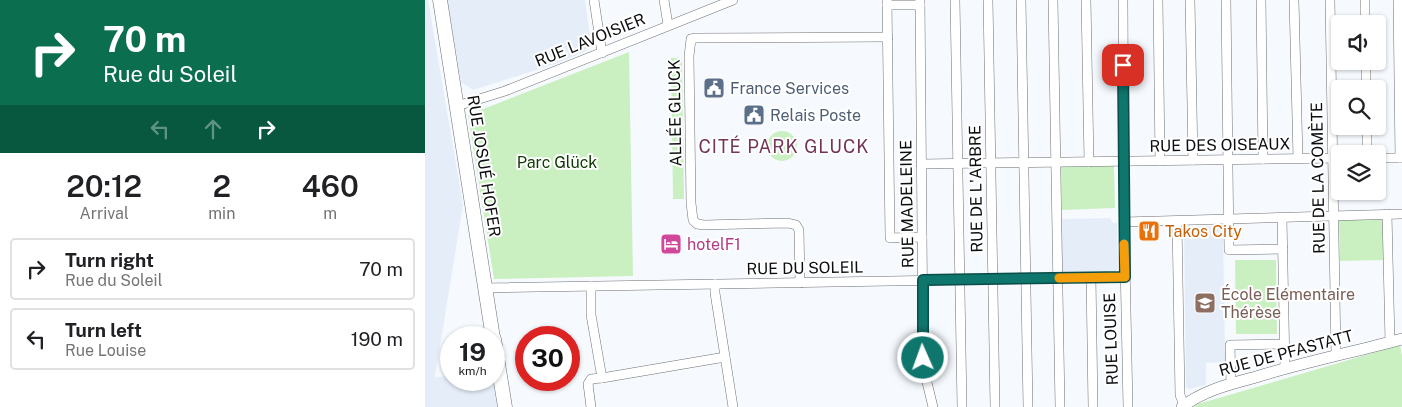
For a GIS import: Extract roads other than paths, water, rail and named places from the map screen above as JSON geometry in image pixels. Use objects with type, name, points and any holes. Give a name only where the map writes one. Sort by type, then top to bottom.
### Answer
[{"type":"main road","name":"RUE JOSUÉ HOFER","points":[[439,0],[492,326]]},
{"type":"main road","name":"RUE JOSUÉ HOFER","points":[[502,391],[505,407]]},
{"type":"street","points":[[593,0],[602,53]]},
{"type":"street","points":[[664,0],[669,25]]},
{"type":"street","name":"RUE LAVOISIER","points":[[457,106],[505,91],[733,0]]},
{"type":"street","points":[[955,0],[961,407]]},
{"type":"street","name":"RUE DE L'ARBRE","points":[[988,0],[995,407]]},
{"type":"street","points":[[1021,0],[1028,407]]},
{"type":"street","points":[[1053,0],[1060,407]]},
{"type":"street","points":[[1086,0],[1089,162]]},
{"type":"street","name":"RUE LOUISE","points":[[1123,0],[1124,222],[1128,407]]},
{"type":"street","points":[[1158,0],[1160,161]]},
{"type":"street","points":[[1190,0],[1193,160]]},
{"type":"street","points":[[1226,0],[1229,250],[1283,249]]},
{"type":"street","points":[[1261,0],[1263,159]]},
{"type":"street","points":[[1295,0],[1298,158]]},
{"type":"street","name":"RUE DE LA COMÈTE","points":[[1330,0],[1336,145]]},
{"type":"street","points":[[1365,0],[1365,15]]},
{"type":"street","points":[[1386,158],[1401,158],[1398,0]]},
{"type":"street","points":[[920,2],[887,3],[889,238],[923,237]]},
{"type":"street","name":"RUE MADELEINE","points":[[920,2],[924,370],[933,407]]},
{"type":"street","name":"ALLÉE GLUCK","points":[[800,283],[799,230],[796,225],[789,223],[704,225],[697,224],[691,216],[689,56],[691,40],[696,38],[887,37]]},
{"type":"street","name":"RUE DES OISEAUX","points":[[921,164],[1331,158]]},
{"type":"street","name":"RUE DE LA COMÈTE","points":[[1335,200],[1336,355]]},
{"type":"street","points":[[1387,214],[1390,342]]},
{"type":"street","points":[[1124,222],[1402,214]]},
{"type":"street","points":[[1282,218],[1285,368]]},
{"type":"street","points":[[1177,220],[1180,395],[1183,406]]},
{"type":"street","points":[[1091,277],[1093,407]]},
{"type":"street","name":"RUE DU SOLEIL","points":[[485,288],[1125,277]]},
{"type":"street","points":[[715,284],[733,407]]},
{"type":"street","points":[[591,286],[591,314],[602,378]]},
{"type":"street","name":"RUE DE PFASTATT","points":[[1183,406],[1205,392],[1231,384],[1285,368],[1402,339]]},
{"type":"street","points":[[1231,384],[1230,345],[1284,344]]},
{"type":"street","points":[[591,407],[588,384],[591,379],[725,357]]},
{"type":"place","name":"France Services","points":[[714,88]]},
{"type":"place","name":"Relais Poste","points":[[754,115]]},
{"type":"place","name":"Takos City","points":[[1149,231]]},
{"type":"place","name":"hotelF1","points":[[671,244]]},
{"type":"place","name":"École Elémentaire Thérèse","points":[[1205,303]]},
{"type":"district","name":"CITÉ PARK GLUCK","points":[[784,146]]},
{"type":"park label","name":"Parc Glück","points":[[557,162]]}]
